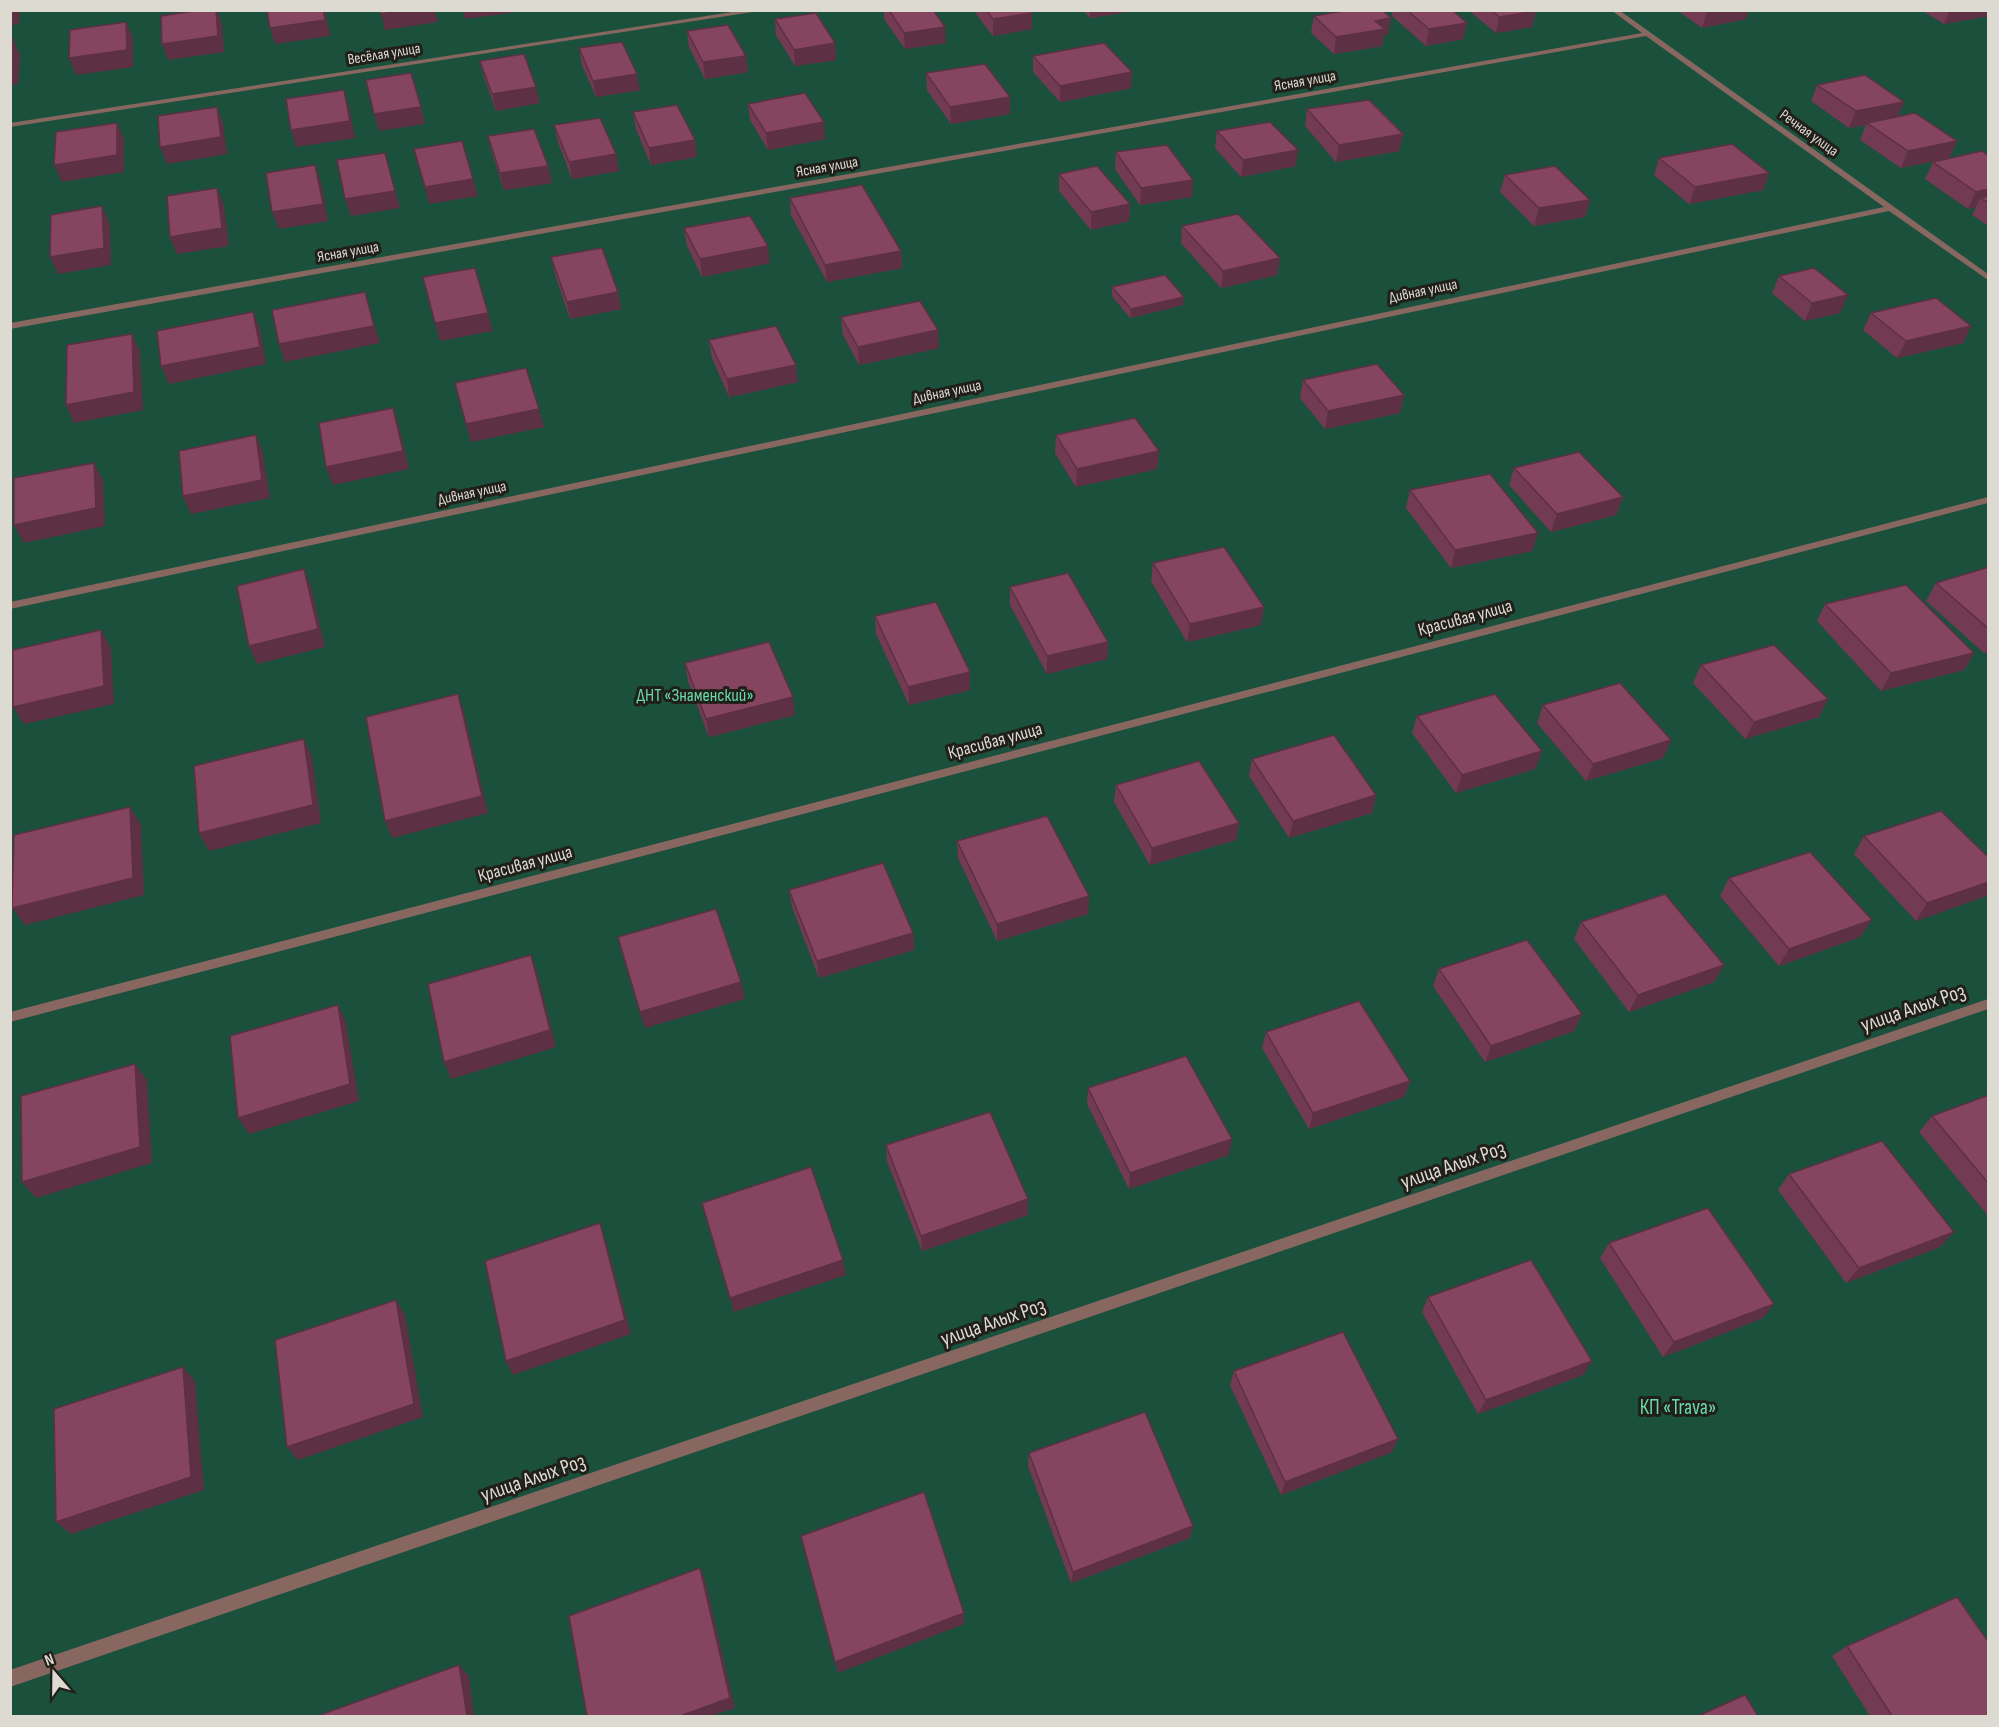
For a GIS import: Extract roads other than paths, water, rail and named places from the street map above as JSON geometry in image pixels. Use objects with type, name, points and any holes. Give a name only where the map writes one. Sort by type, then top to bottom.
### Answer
[{"type":"street","name":"Весёлая улица","points":[[10,125],[762,10]]},
{"type":"street","name":"Речная улица","points":[[1614,10],[1989,278]]},
{"type":"street","name":"Ясная улица","points":[[10,326],[1648,34]]},
{"type":"street","name":"Дивная улица","points":[[10,606],[1891,208]]},
{"type":"street","name":"Красивая улица","points":[[10,1017],[1989,500]]},
{"type":"street","name":"улица Алых Роз","points":[[10,1679],[1989,1004]]},
{"type":"park label","name":"ДНТ «Знаменский»","points":[[695,695]]},
{"type":"park label","name":"КП «Trava»","points":[[1678,1407]]}]
